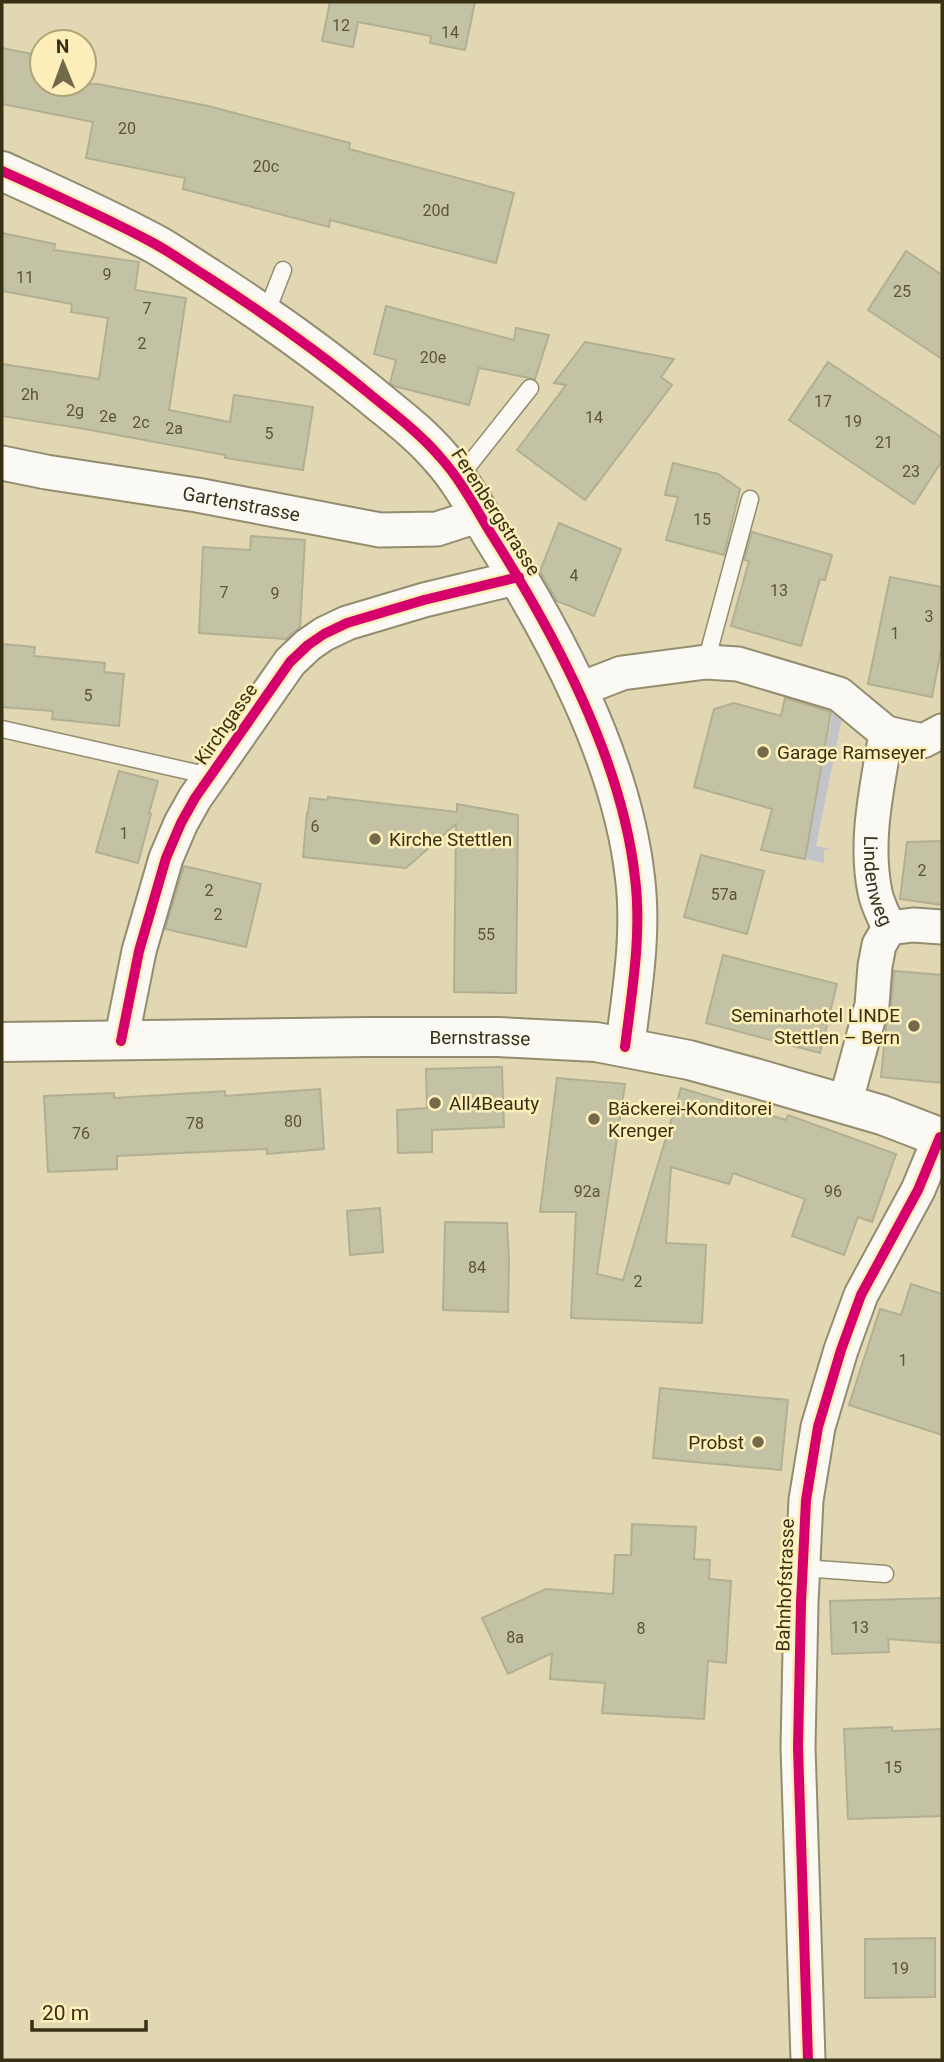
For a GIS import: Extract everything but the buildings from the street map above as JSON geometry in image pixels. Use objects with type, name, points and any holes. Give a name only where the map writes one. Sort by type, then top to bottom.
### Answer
[{"type":"street","name":"Ferenbergstrasse","points":[[2,171],[156,245],[265,316],[331,362],[441,457],[519,577],[578,690],[625,815],[636,879],[638,916],[625,1046]]},
{"type":"street","name":"Gartenstrasse","points":[[2,463],[197,495],[380,530],[437,529],[480,515]]},
{"type":"street","name":"Kirchgasse","points":[[121,1041],[139,951],[166,858],[181,823],[195,798],[290,662],[324,634],[348,623],[424,600],[519,577]]},
{"type":"street","points":[[578,690],[622,673],[706,662],[738,664],[839,694],[886,733],[923,741],[942,731]]},
{"type":"street","name":"Lindenweg","points":[[845,1104],[872,1004],[879,945],[889,928],[875,894],[871,828],[886,733]]},
{"type":"street","points":[[889,928],[913,925],[942,927]]},
{"type":"street","name":"Bernstrasse","points":[[2,1042],[367,1037],[485,1037],[584,1041],[625,1046],[690,1060],[882,1115],[941,1137]]},
{"type":"street","name":"Bahnhofstrasse","points":[[808,2060],[798,1747],[806,1500],[818,1427],[861,1295],[918,1189],[941,1137]]},
{"type":"lane","points":[[265,316],[283,270]]},
{"type":"lane","points":[[457,480],[530,388]]},
{"type":"lane","points":[[706,662],[750,499]]},
{"type":"lane","points":[[2,729],[211,776]]},
{"type":"lane","points":[[803,1568],[885,1574]]},
{"type":"shaded area","points":[[834,705],[843,713],[816,846],[831,849],[824,850],[824,863],[805,859]]},
{"type":"cycle path","points":[[2,171],[155,244],[249,305],[328,361],[404,422],[432,448],[455,475],[516,574],[562,656],[601,744],[616,788],[628,833],[637,899],[635,962],[625,1047]]},
{"type":"cycle path","points":[[121,1041],[139,951],[166,858],[181,823],[195,798],[290,662],[324,634],[347,623],[424,600],[519,577]]},
{"type":"cycle path","points":[[808,2060],[798,1747],[806,1500],[818,1427],[861,1295],[918,1190],[940,1137]]},
{"type":"place","name":"Garage Ramseyer","points":[[763,752]]},
{"type":"place","name":"Kirche Stettlen","points":[[375,839]]},
{"type":"place","name":"Seminarhotel LINDE Stettlen – Bern","points":[[914,1026]]},
{"type":"place","name":"All4Beauty","points":[[435,1103]]},
{"type":"place","name":"Bäckerei-Konditorei Krenger","points":[[594,1119]]},
{"type":"place","name":"Probst","points":[[758,1442]]}]
